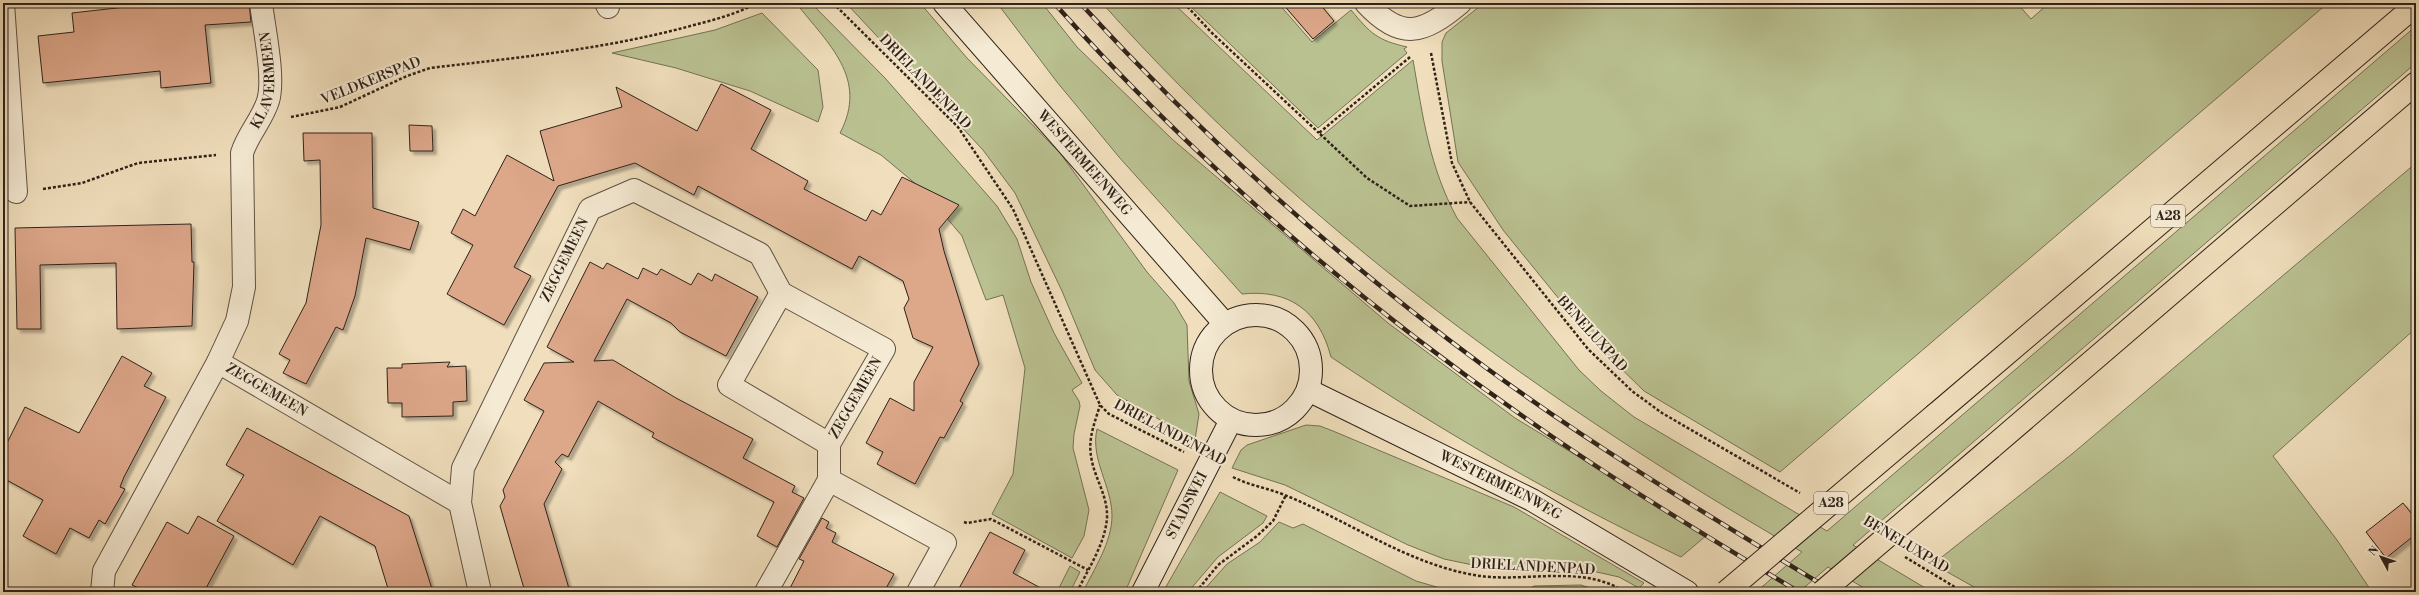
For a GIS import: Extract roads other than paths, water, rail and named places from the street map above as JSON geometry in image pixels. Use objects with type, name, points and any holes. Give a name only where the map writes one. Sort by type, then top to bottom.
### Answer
[{"type":"highway","name":"A28","points":[[1726,592],[2410,9]]},
{"type":"highway","points":[[1822,592],[2416,83]]},
{"type":"highway","points":[[2365,127],[2416,92]]},
{"type":"street","points":[[3,3],[16,192]]},
{"type":"street","name":"KLAVERMEEN","points":[[242,154],[246,139],[267,102],[270,87],[261,3]]},
{"type":"street","name":"WESTERMEENWEG","points":[[944,3],[1225,324]]},
{"type":"street","points":[[1366,3],[1379,18],[1391,26],[1426,35],[1460,3]]},
{"type":"street","name":"ZEGGEMEEN","points":[[102,592],[104,571],[218,362],[237,321],[244,287],[242,154]]},
{"type":"street","name":"ZEGGEMEEN","points":[[480,592],[460,503],[463,468],[590,209],[634,190],[760,254],[781,293],[884,349],[829,444],[829,480],[766,592]]},
{"type":"street","name":"ZEGGEMEEN","points":[[781,293],[729,385],[829,444]]},
{"type":"street","points":[[1264,315],[1283,321],[1298,334],[1308,351],[1312,371],[1308,390],[1300,404],[1290,415],[1276,422],[1262,426],[1246,425],[1231,420],[1213,406],[1202,386],[1201,363],[1209,341],[1225,324],[1243,316],[1264,315]]},
{"type":"street","name":"ZEGGEMEEN","points":[[218,362],[460,503]]},
{"type":"street","name":"WESTERMEENWEG","points":[[1308,390],[1532,500],[1687,592]]},
{"type":"street","name":"STADSWEI","points":[[1143,592],[1231,420]]},
{"type":"street","points":[[829,480],[945,544],[918,592]]},
{"type":"railway","points":[[1054,3],[1107,61],[1162,117],[1219,171],[1277,224],[1398,324],[1460,371],[1591,463],[1695,529],[1799,592]]},
{"type":"railway","points":[[1080,3],[1175,102],[1224,149],[1274,195],[1377,284],[1485,367],[1570,427],[1701,511],[1834,592]]}]
